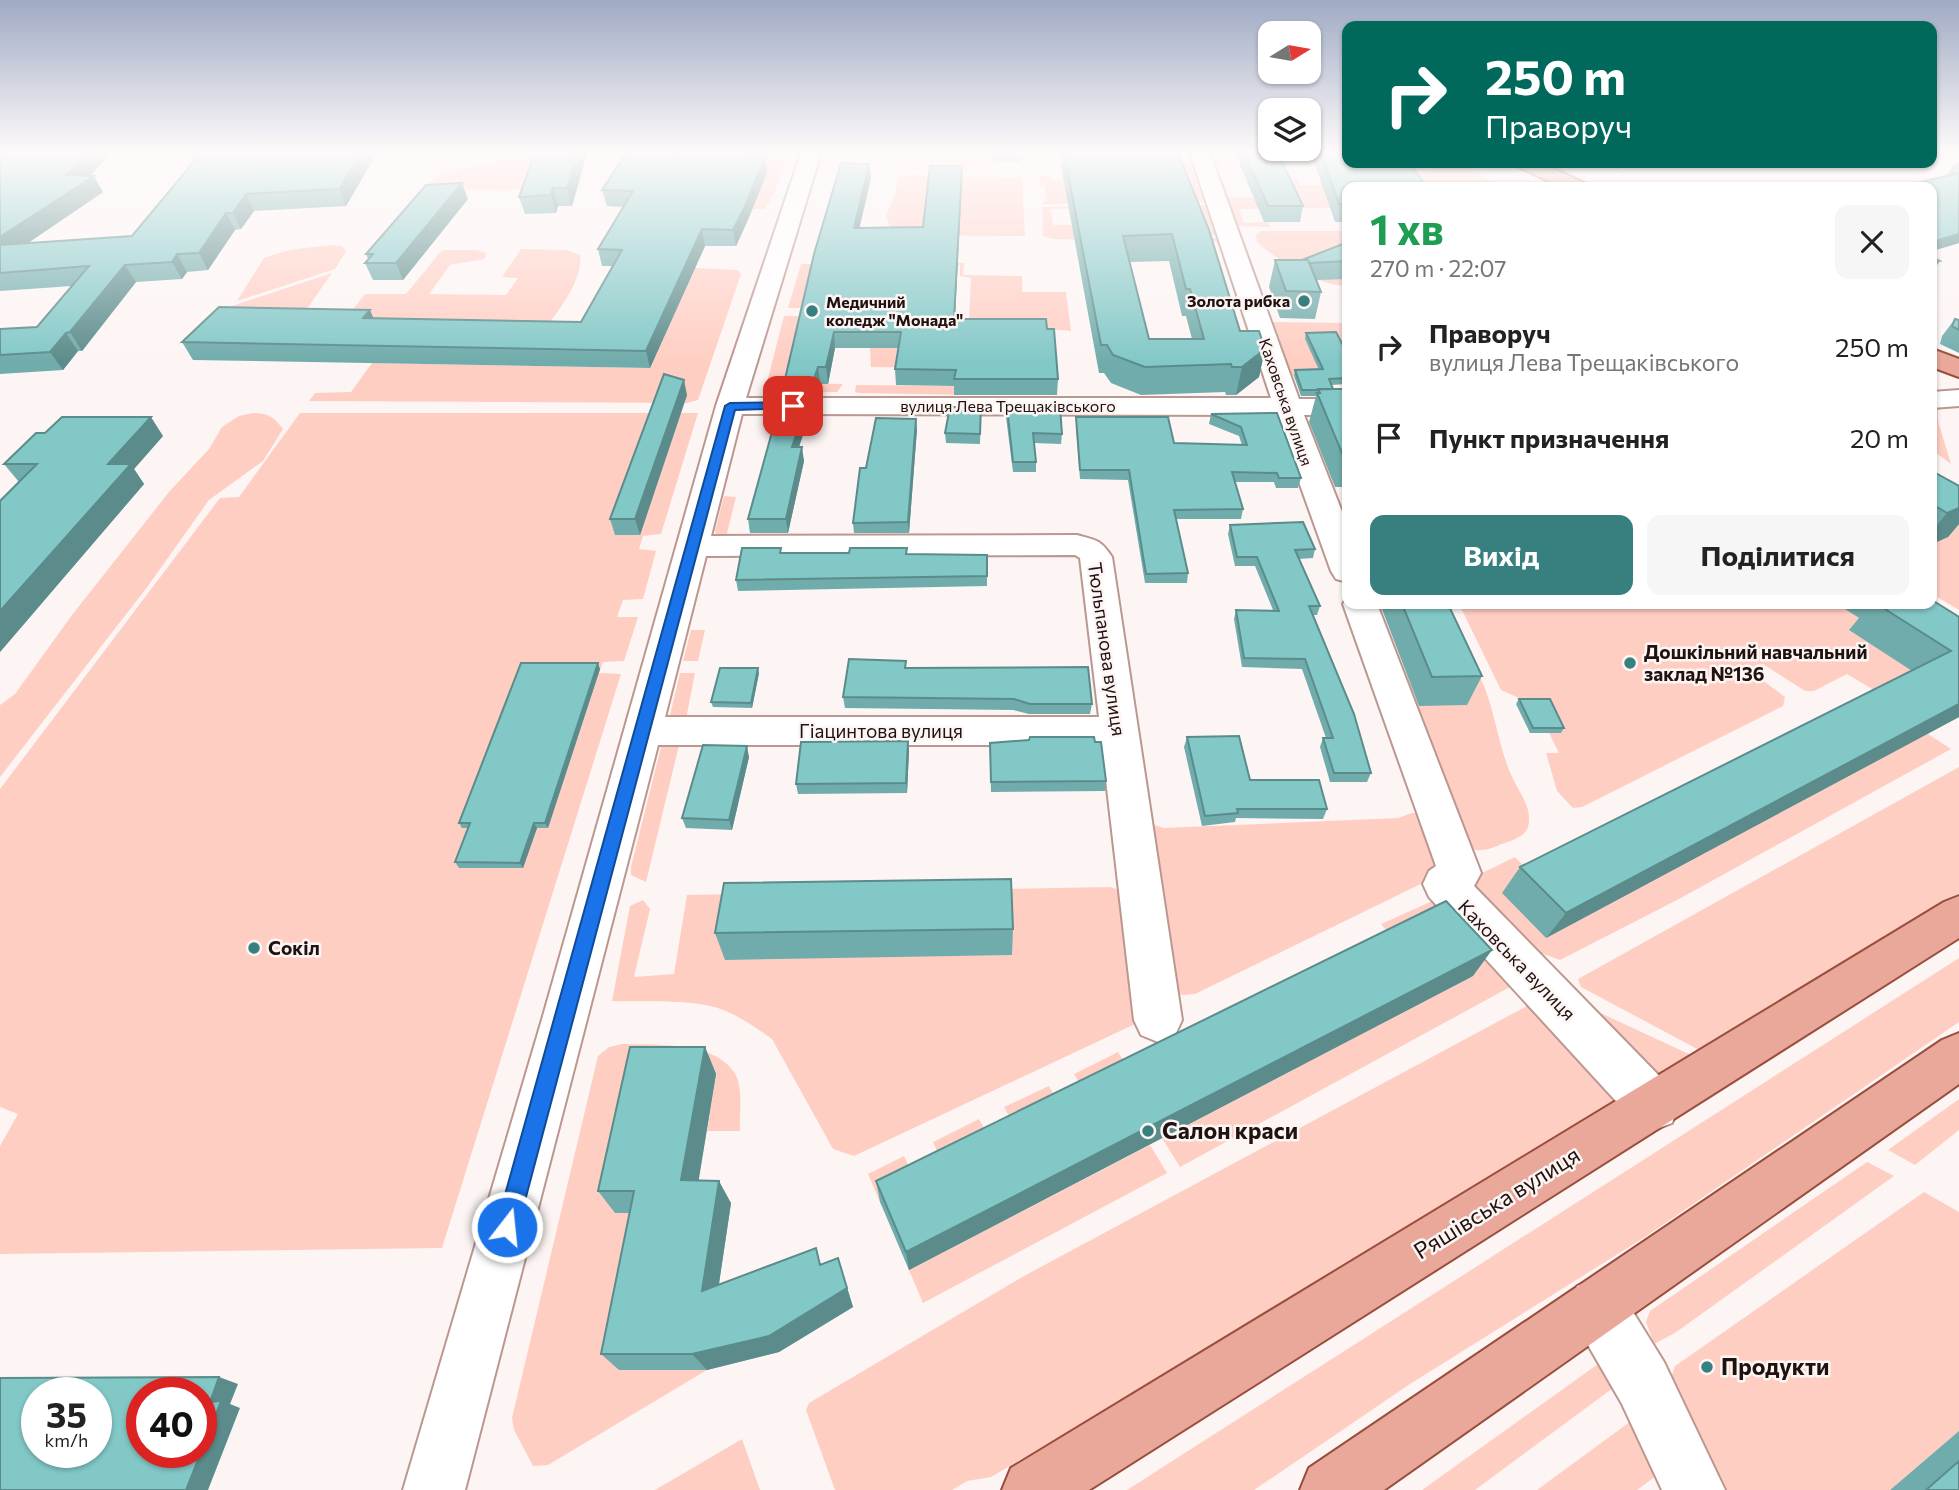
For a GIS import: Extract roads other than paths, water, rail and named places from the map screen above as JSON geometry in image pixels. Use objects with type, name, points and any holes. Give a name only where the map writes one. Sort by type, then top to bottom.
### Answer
[{"type":"main road","points":[[1937,359],[1959,369]]},
{"type":"main road","name":"Ряшівська вулиця","points":[[1033,1490],[1959,915]]},
{"type":"main road","points":[[1331,1490],[1959,1056]]},
{"type":"street","points":[[434,1490],[730,406],[789,223]]},
{"type":"street","name":"Каховська вулиця","points":[[1224,223],[1285,395],[1286,406],[1342,555]]},
{"type":"street","points":[[1937,400],[1959,398]]},
{"type":"street","name":"вулиця Лева Трещаківського","points":[[730,406],[1342,407]]},
{"type":"street","name":"Тюльпанова вулиця","points":[[691,547],[1077,545],[1090,549],[1096,556],[1158,1020]]},
{"type":"street","name":"Каховська вулиця","points":[[1362,609],[1460,873],[1444,884],[1654,1106]]},
{"type":"street","name":"Гіацинтова вулиця","points":[[643,731],[1119,731]]},
{"type":"street","points":[[1597,1306],[1643,1383],[1694,1490]]},
{"type":"place","name":"Золота рибка","points":[[1304,301]]},
{"type":"place","name":"Медичний коледж \"Монада\"","points":[[812,311]]},
{"type":"place","name":"Дошкільний навчальний заклад №136","points":[[1630,663]]},
{"type":"place","name":"Сокіл","points":[[254,948]]},
{"type":"place","name":"Салон краси","points":[[1148,1131]]},
{"type":"place","name":"Продукти","points":[[1707,1367]]}]
